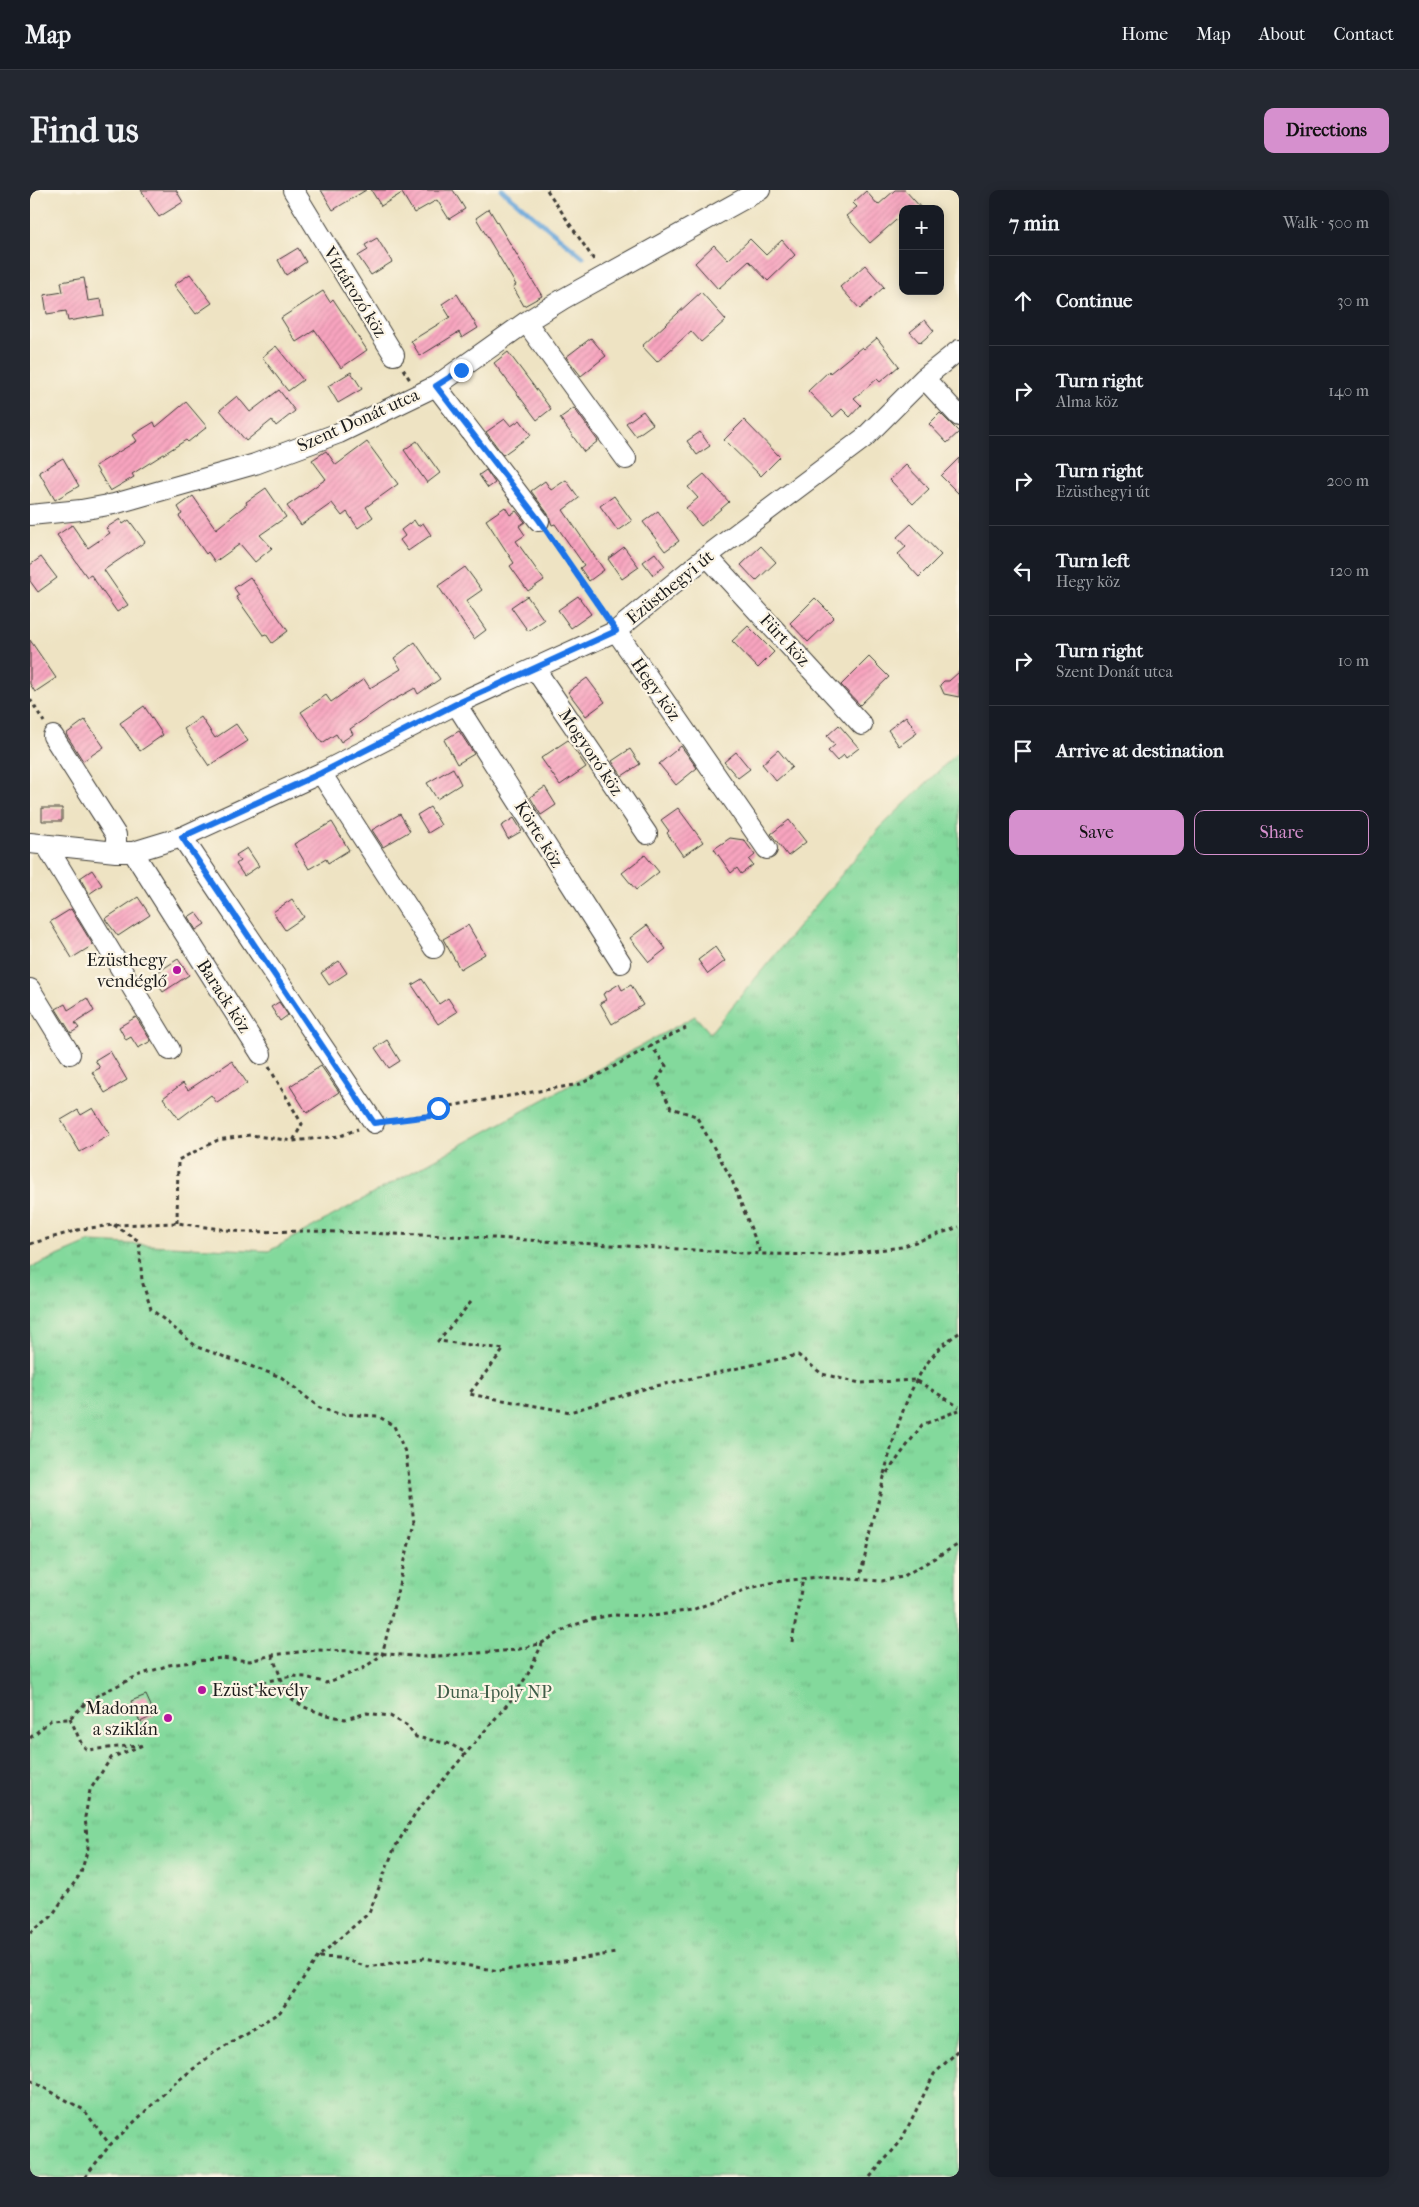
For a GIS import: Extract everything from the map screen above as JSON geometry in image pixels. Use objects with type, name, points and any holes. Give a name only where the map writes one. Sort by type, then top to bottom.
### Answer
[{"type":"street","name":"Víztározó köz","points":[[293,190],[394,355]]},
{"type":"street","name":"Szent Donát utca","points":[[30,515],[81,510],[114,504],[255,464],[339,433],[427,390],[526,322],[738,196],[760,190]]},
{"type":"street","points":[[526,322],[626,459]]},
{"type":"street","name":"Ezüsthegyi út","points":[[38,844],[124,852],[182,837],[321,773],[456,704],[616,631],[707,556],[792,490],[864,438],[924,378],[959,350]]},
{"type":"street","points":[[924,378],[959,416]]},
{"type":"street","points":[[427,390],[539,520]]},
{"type":"street","name":"Fürt köz","points":[[707,556],[862,725]]},
{"type":"street","name":"Hegy köz","points":[[616,631],[766,849]]},
{"type":"street","name":"Mogyoró köz","points":[[535,669],[647,834]]},
{"type":"street","name":"Körte köz","points":[[456,704],[621,963]]},
{"type":"street","name":"Barack köz","points":[[53,736],[116,835],[124,852],[261,1054]]},
{"type":"street","points":[[321,773],[434,948]]},
{"type":"street","points":[[182,837],[374,1123]]},
{"type":"street","points":[[38,844],[170,1050]]},
{"type":"street","points":[[30,989],[70,1054]]},
{"type":"path","points":[[547,190],[604,276]]},
{"type":"path","name":"Víztározó köz","points":[[394,355],[427,390]]},
{"type":"path","points":[[539,520],[616,631]]},
{"type":"path","points":[[30,699],[53,736]]},
{"type":"path","points":[[177,1223],[178,1160],[218,1140],[250,1135],[293,1141],[340,1136],[374,1123],[430,1116],[438,1108],[580,1084],[601,1074],[650,1044],[686,1028]]},
{"type":"path","points":[[650,1044],[666,1066],[657,1080],[671,1108],[696,1116],[731,1178],[761,1254]]},
{"type":"path","points":[[261,1054],[302,1124],[293,1141]]},
{"type":"path","points":[[30,1244],[82,1229],[114,1225],[177,1223],[242,1232],[476,1237],[761,1254],[842,1255],[900,1247],[959,1227]]},
{"type":"path","points":[[114,1225],[139,1241],[142,1281],[151,1309],[197,1347],[281,1377],[320,1408],[339,1414],[378,1416],[394,1426],[406,1454],[414,1523],[382,1655],[362,1669],[326,1682],[292,1676],[234,1688]]},
{"type":"path","points":[[471,1302],[438,1341],[504,1349],[469,1394],[570,1412],[647,1388],[798,1355],[822,1374],[860,1383],[916,1380],[959,1409]]},
{"type":"path","points":[[859,1580],[896,1429],[916,1380],[944,1342],[959,1333]]},
{"type":"path","points":[[884,1477],[922,1424],[959,1409]]},
{"type":"path","points":[[30,1738],[51,1720],[70,1718],[87,1702],[102,1693],[158,1668],[221,1658],[241,1661],[317,1650],[443,1657],[516,1650],[542,1643],[569,1627],[592,1619],[612,1615],[654,1616],[679,1612],[716,1602],[750,1588],[802,1578],[882,1581],[902,1576],[959,1544]]},
{"type":"path","points":[[792,1642],[802,1578]]},
{"type":"path","points":[[85,2177],[110,2145],[175,2083],[215,2052],[280,2012],[318,1957],[370,1913],[394,1849],[416,1812],[511,1700],[528,1674],[542,1643]]},
{"type":"path","points":[[272,1655],[288,1696],[304,1707],[345,1719],[367,1713],[390,1716],[406,1725],[416,1737],[450,1744],[466,1753]]},
{"type":"path","points":[[30,1933],[50,1917],[81,1872],[88,1848],[85,1817],[90,1790],[111,1758],[145,1744],[87,1750],[82,1745],[70,1718]]},
{"type":"path","points":[[318,1957],[340,1958],[368,1967],[424,1958],[499,1971],[616,1953]]},
{"type":"path","points":[[870,2177],[901,2141],[934,2074],[959,2050]]},
{"type":"path","points":[[30,2080],[84,2110],[110,2145]]},
{"type":"green space","name":"Duna-Ipoly NP","points":[[959,751],[959,2177],[30,2177],[30,1268],[90,1242],[269,1251],[695,1016],[710,1033],[881,827]]},
{"type":"building","points":[[141,190],[176,190],[183,202],[159,217]]},
{"type":"building","points":[[321,190],[366,190],[333,210]]},
{"type":"building","points":[[371,190],[453,190],[465,209],[449,219],[437,200],[414,213],[402,193],[381,206]]},
{"type":"building","points":[[895,190],[905,190],[918,205],[899,205],[899,218],[870,243],[846,216],[857,207],[853,203],[866,191],[878,205]]},
{"type":"building","points":[[489,209],[542,296],[524,306],[513,287],[516,285],[476,218]]},
{"type":"building","points":[[377,238],[392,262],[371,275],[358,256],[368,250],[365,245]]},
{"type":"building","points":[[750,239],[766,255],[782,240],[795,255],[768,281],[749,261],[718,289],[695,263],[714,245],[728,260]]},
{"type":"building","points":[[298,248],[306,262],[286,275],[278,260]]},
{"type":"building","points":[[865,265],[884,287],[860,309],[840,287]]},
{"type":"building","points":[[190,274],[212,303],[196,314],[174,285]]},
{"type":"building","points":[[84,278],[88,301],[101,299],[104,315],[68,321],[66,311],[47,314],[44,295],[63,292],[61,282]]},
{"type":"building","points":[[323,291],[330,302],[333,299],[367,350],[341,368],[315,330],[296,342],[281,318]]},
{"type":"building","points":[[701,292],[726,320],[701,342],[691,331],[657,362],[642,346]]},
{"type":"building","points":[[457,294],[478,328],[462,338],[459,332],[420,356],[411,341],[450,317],[442,304]]},
{"type":"building","points":[[925,320],[934,331],[920,343],[910,332]]},
{"type":"building","points":[[591,338],[606,356],[581,376],[566,357]]},
{"type":"building","points":[[877,338],[899,366],[880,382],[877,379],[854,398],[861,405],[850,417],[842,409],[833,417],[808,391],[829,371],[830,373],[862,347],[864,349]]},
{"type":"building","points":[[276,346],[303,380],[288,391],[262,357]]},
{"type":"building","points":[[508,352],[551,409],[537,420],[494,363]]},
{"type":"building","points":[[351,372],[362,389],[338,403],[328,386]]},
{"type":"building","points":[[279,390],[295,411],[276,426],[272,420],[246,441],[220,410],[237,396],[250,412]]},
{"type":"building","points":[[186,402],[207,427],[188,442],[186,440],[132,474],[134,477],[110,491],[95,466],[137,441],[133,435],[154,422],[156,427]]},
{"type":"building","points":[[574,408],[598,441],[584,452],[560,418]]},
{"type":"building","points":[[643,411],[653,424],[636,436],[626,423]]},
{"type":"building","points":[[940,413],[959,432],[947,443],[929,424]]},
{"type":"building","points":[[505,419],[511,426],[520,420],[531,435],[503,455],[486,432]]},
{"type":"building","points":[[744,420],[780,457],[761,476],[724,440]]},
{"type":"building","points":[[700,432],[710,446],[697,455],[687,441]]},
{"type":"building","points":[[417,441],[440,473],[427,483],[404,450]]},
{"type":"building","points":[[367,442],[398,484],[366,507],[373,517],[358,528],[347,512],[342,516],[332,503],[301,525],[287,506],[326,479],[312,460],[326,451],[336,465]]},
{"type":"building","points":[[63,458],[79,486],[55,500],[39,472]]},
{"type":"building","points":[[959,458],[959,494],[941,476]]},
{"type":"building","points":[[906,465],[929,489],[913,504],[890,480]]},
{"type":"building","points":[[486,470],[495,483],[488,488],[479,475]]},
{"type":"building","points":[[704,474],[729,502],[701,526],[686,508],[698,498],[688,487]]},
{"type":"building","points":[[566,480],[579,498],[563,510],[604,570],[589,581],[580,568],[584,565],[555,524],[552,525],[548,514],[531,491],[545,481],[551,490]]},
{"type":"building","points":[[266,488],[286,517],[260,535],[272,548],[255,562],[240,544],[215,562],[208,552],[206,554],[179,516],[182,514],[178,507],[193,496],[216,529],[247,504],[246,502]]},
{"type":"building","points":[[614,496],[632,521],[618,531],[600,506]]},
{"type":"building","points":[[505,507],[510,515],[516,511],[525,522],[519,526],[525,535],[516,541],[544,580],[528,591],[510,566],[514,563],[486,520]]},
{"type":"building","points":[[658,511],[679,541],[665,551],[643,522]]},
{"type":"building","points":[[120,519],[123,524],[129,520],[145,542],[104,570],[128,605],[117,612],[91,575],[87,577],[57,535],[72,525],[88,548],[110,533],[106,528]]},
{"type":"building","points":[[414,520],[418,526],[423,523],[431,535],[408,551],[400,540],[405,536],[401,530]]},
{"type":"building","points":[[911,524],[941,555],[919,577],[898,554],[906,547],[897,537]]},
{"type":"building","points":[[761,546],[776,562],[756,581],[741,565]]},
{"type":"building","points":[[624,547],[639,567],[622,579],[608,559]]},
{"type":"building","points":[[655,553],[665,566],[653,575],[643,562]]},
{"type":"building","points":[[41,557],[57,578],[38,592],[30,581],[30,565]]},
{"type":"building","points":[[465,567],[482,590],[466,601],[486,630],[474,639],[438,586]]},
{"type":"building","points":[[250,577],[288,631],[272,643],[266,634],[263,635],[236,597],[239,595],[234,588]]},
{"type":"building","points":[[527,596],[544,620],[528,631],[511,607]]},
{"type":"building","points":[[578,596],[591,614],[571,628],[558,610]]},
{"type":"building","points":[[815,598],[834,617],[808,642],[790,623]]},
{"type":"building","points":[[748,626],[774,652],[758,668],[732,641]]},
{"type":"building","points":[[30,640],[56,678],[35,692],[30,684]]},
{"type":"building","points":[[415,642],[440,679],[418,694],[415,688],[388,703],[350,729],[353,734],[341,742],[336,734],[322,743],[301,712],[326,695],[331,702],[364,679],[370,688],[401,669],[394,658]]},
{"type":"building","points":[[869,657],[889,677],[860,705],[841,685]]},
{"type":"building","points":[[959,672],[959,697],[944,694],[940,685],[944,681],[949,681]]},
{"type":"building","points":[[587,678],[605,702],[586,716],[568,692]]},
{"type":"building","points":[[144,706],[163,735],[140,751],[120,723]]},
{"type":"building","points":[[906,716],[917,733],[899,746],[888,730]]},
{"type":"building","points":[[201,717],[215,738],[236,724],[248,741],[209,766],[184,729]]},
{"type":"building","points":[[85,720],[104,747],[83,761],[66,734]]},
{"type":"building","points":[[839,725],[859,748],[846,758],[844,755],[837,761],[828,751],[835,745],[827,736]]},
{"type":"building","points":[[459,731],[474,754],[457,764],[444,740]]},
{"type":"building","points":[[568,740],[586,767],[560,785],[541,758]]},
{"type":"building","points":[[681,746],[697,768],[676,785],[659,764]]},
{"type":"building","points":[[630,749],[640,764],[622,776],[612,761]]},
{"type":"building","points":[[778,750],[792,767],[776,781],[762,764]]},
{"type":"building","points":[[736,752],[750,769],[738,778],[724,762]]},
{"type":"building","points":[[453,768],[461,784],[437,799],[427,783]]},
{"type":"building","points":[[545,787],[556,805],[541,815],[530,797]]},
{"type":"building","points":[[430,807],[441,825],[428,833],[417,815]]},
{"type":"building","points":[[42,808],[62,808],[62,821],[42,821]]},
{"type":"building","points":[[678,808],[703,842],[683,856],[667,833],[669,831],[661,820]]},
{"type":"building","points":[[400,814],[410,831],[383,847],[372,830]]},
{"type":"building","points":[[514,818],[522,831],[508,839],[501,826]]},
{"type":"building","points":[[789,820],[806,842],[788,856],[771,834]]},
{"type":"building","points":[[332,822],[349,850],[328,863],[326,859],[309,869],[294,844]]},
{"type":"building","points":[[730,838],[744,840],[755,855],[749,860],[753,865],[741,874],[737,868],[731,873],[714,849]]},
{"type":"building","points":[[247,848],[259,866],[244,876],[236,864],[240,861],[236,855]]},
{"type":"building","points":[[645,855],[659,872],[636,890],[622,873]]},
{"type":"building","points":[[92,870],[102,885],[89,894],[80,878]]},
{"type":"building","points":[[138,897],[150,915],[118,936],[105,919]]},
{"type":"building","points":[[292,899],[304,917],[285,930],[273,912]]},
{"type":"building","points":[[71,909],[93,945],[72,958],[50,922]]},
{"type":"building","points":[[196,912],[205,924],[196,930],[188,917]]},
{"type":"building","points":[[468,925],[485,954],[460,969],[443,939]]},
{"type":"building","points":[[647,925],[666,949],[649,962],[630,938]]},
{"type":"building","points":[[715,947],[725,961],[708,974],[698,960]]},
{"type":"building","points":[[178,959],[189,975],[163,992],[152,976]]},
{"type":"building","points":[[339,961],[347,973],[329,985],[321,973]]},
{"type":"building","points":[[422,979],[439,1004],[448,998],[457,1012],[438,1024],[412,985]]},
{"type":"building","points":[[619,984],[622,990],[631,985],[643,1005],[612,1024],[600,1003],[606,1000],[603,994]]},
{"type":"building","points":[[87,998],[94,1011],[75,1023],[79,1028],[71,1033],[56,1009],[65,1004],[68,1010]]},
{"type":"building","points":[[279,1002],[288,1015],[280,1021],[271,1007]]},
{"type":"building","points":[[136,1017],[151,1041],[138,1048],[131,1037],[126,1040],[119,1027]]},
{"type":"building","points":[[387,1040],[400,1061],[389,1068],[375,1048]]},
{"type":"building","points":[[110,1051],[127,1080],[105,1093],[92,1072],[100,1068],[95,1060]]},
{"type":"building","points":[[232,1061],[247,1083],[217,1103],[211,1095],[179,1119],[163,1098],[183,1083],[188,1090]]},
{"type":"building","points":[[321,1066],[339,1092],[307,1113],[290,1086]]},
{"type":"building","points":[[93,1108],[110,1135],[80,1152],[61,1120],[78,1110],[81,1115]]},
{"type":"building","points":[[146,1695],[155,1715],[140,1722],[131,1701]]},
{"type":"waterway","points":[[502,190],[583,257]]},
{"type":"place","name":"Ezüsthegy vendéglő","points":[[177,970]]},
{"type":"place","name":"Ezüst-kevély","points":[[202,1690]]},
{"type":"place","name":"Madonna a sziklán","points":[[168,1718]]},
{"type":"route","points":[[438,1108],[430,1116],[374,1123],[182,837],[321,773],[456,704],[616,631],[539,520],[436,386],[461,370]]}]
